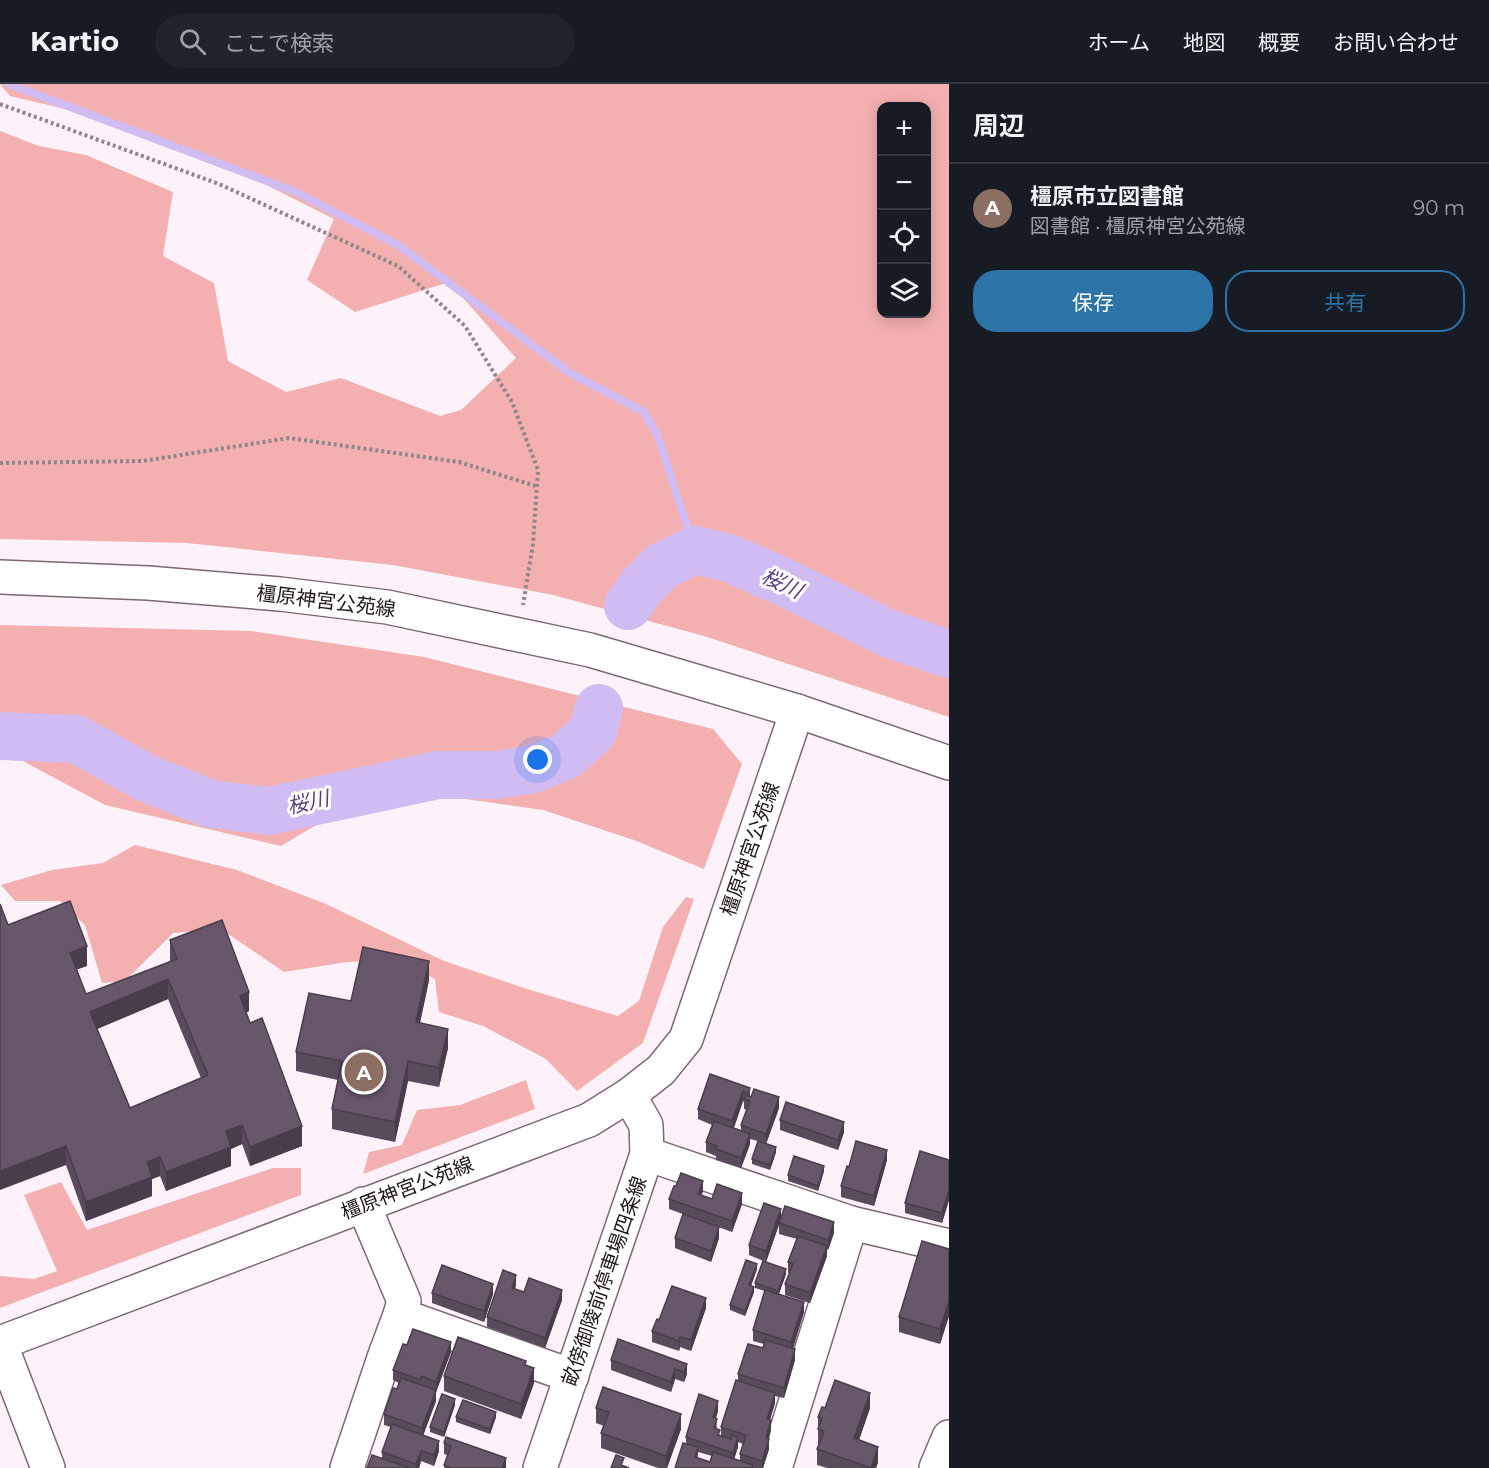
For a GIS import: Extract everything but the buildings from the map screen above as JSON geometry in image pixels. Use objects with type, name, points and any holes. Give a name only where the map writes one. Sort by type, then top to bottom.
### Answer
[{"type":"main road","name":"橿原神宮公苑線","points":[[0,577],[148,583],[280,594],[387,607],[590,650],[797,711],[686,1039],[661,1070],[629,1095],[589,1120],[0,1343]]},
{"type":"main road","points":[[797,711],[949,763]]},
{"type":"main road","name":"畝傍御陵前停車場四条線","points":[[540,1468],[647,1154],[646,1125],[629,1095]]},
{"type":"main road","points":[[647,1154],[851,1223],[949,1246]]},
{"type":"main road","points":[[347,1468],[404,1302],[363,1204]]},
{"type":"main road","points":[[780,1466],[851,1223]]},
{"type":"main road","points":[[400,1315],[572,1376]]},
{"type":"main road","points":[[0,1343],[48,1468]]},
{"type":"main road","points":[[936,1468],[949,1437]]},
{"type":"path","points":[[0,104],[219,184],[398,266],[465,326],[512,402],[538,470],[533,544],[518,635]]},
{"type":"path","points":[[0,463],[143,461],[289,438],[459,462],[537,486]]},
{"type":"shaded area","points":[[0,84],[949,84],[949,717],[704,636],[553,595],[393,565],[187,543],[0,539],[0,131],[39,146],[86,155],[173,192],[163,256],[214,283],[228,361],[286,392],[341,378],[440,416],[461,410],[516,358],[449,282],[355,312],[307,280],[334,219],[227,165],[171,148],[121,122],[10,96]]},
{"type":"shaded area","points":[[0,625],[251,631],[424,657],[713,729],[742,764],[704,869],[634,840],[543,810],[444,796],[338,812],[281,846],[105,805],[23,761],[0,759]]},
{"type":"shaded area","points":[[135,845],[237,870],[326,904],[444,961],[618,1016],[639,1001],[663,927],[686,897],[694,899],[643,1043],[577,1091],[546,1059],[483,1026],[439,1012],[435,979],[396,960],[347,962],[284,972],[221,929],[173,933],[125,981],[102,983],[85,925],[60,901],[15,901],[1,885],[52,870],[103,863]]},
{"type":"shaded area","points":[[526,1080],[535,1109],[363,1174],[369,1152],[402,1145],[417,1110],[460,1105]]},
{"type":"shaded area","points":[[273,1168],[301,1168],[301,1195],[0,1308],[0,1276],[34,1279],[57,1271],[24,1195],[61,1182],[87,1230]]},
{"type":"waterway","points":[[9,84],[296,192],[398,245],[570,373],[644,412],[657,434],[695,550]]},
{"type":"waterway","name":"桜川","points":[[628,606],[642,586],[662,566],[695,550],[729,558],[890,634],[949,654]]},
{"type":"waterway","name":"桜川","points":[[0,736],[76,739],[146,778],[211,804],[269,811],[438,775],[496,775],[533,769],[566,756],[593,731],[599,708]]},
{"type":"place","name":"橿原市立図書館","points":[[364,1072]]}]
